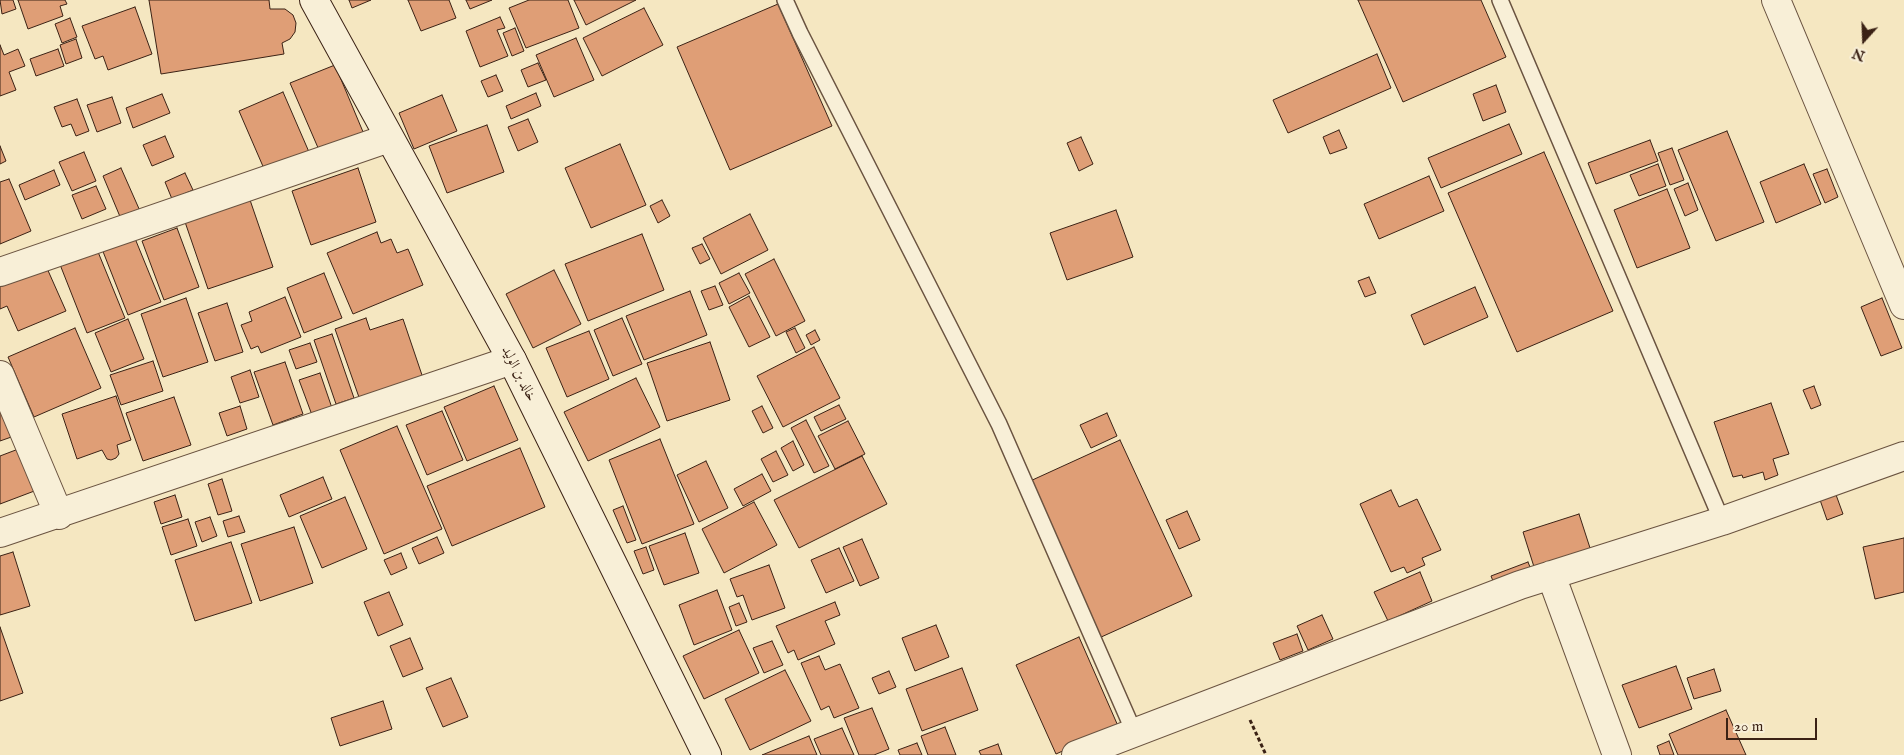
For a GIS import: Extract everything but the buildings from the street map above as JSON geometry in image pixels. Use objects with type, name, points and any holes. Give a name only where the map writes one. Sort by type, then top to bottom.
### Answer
[{"type":"street","name":"خالد بن الوليد","points":[[314,0],[512,360],[707,755]]},
{"type":"street","points":[[1776,0],[1904,305]]},
{"type":"street","points":[[0,272],[389,138]]},
{"type":"street","points":[[0,533],[512,360]]},
{"type":"street","points":[[0,376],[59,514]]},
{"type":"street","points":[[1076,755],[1520,584],[1902,463]]},
{"type":"street","points":[[1551,575],[1617,755]]},
{"type":"lane","points":[[785,0],[809,51],[999,424],[1134,732]]},
{"type":"lane","points":[[1500,0],[1722,521]]},
{"type":"path","points":[[1237,692],[1266,755]]}]
